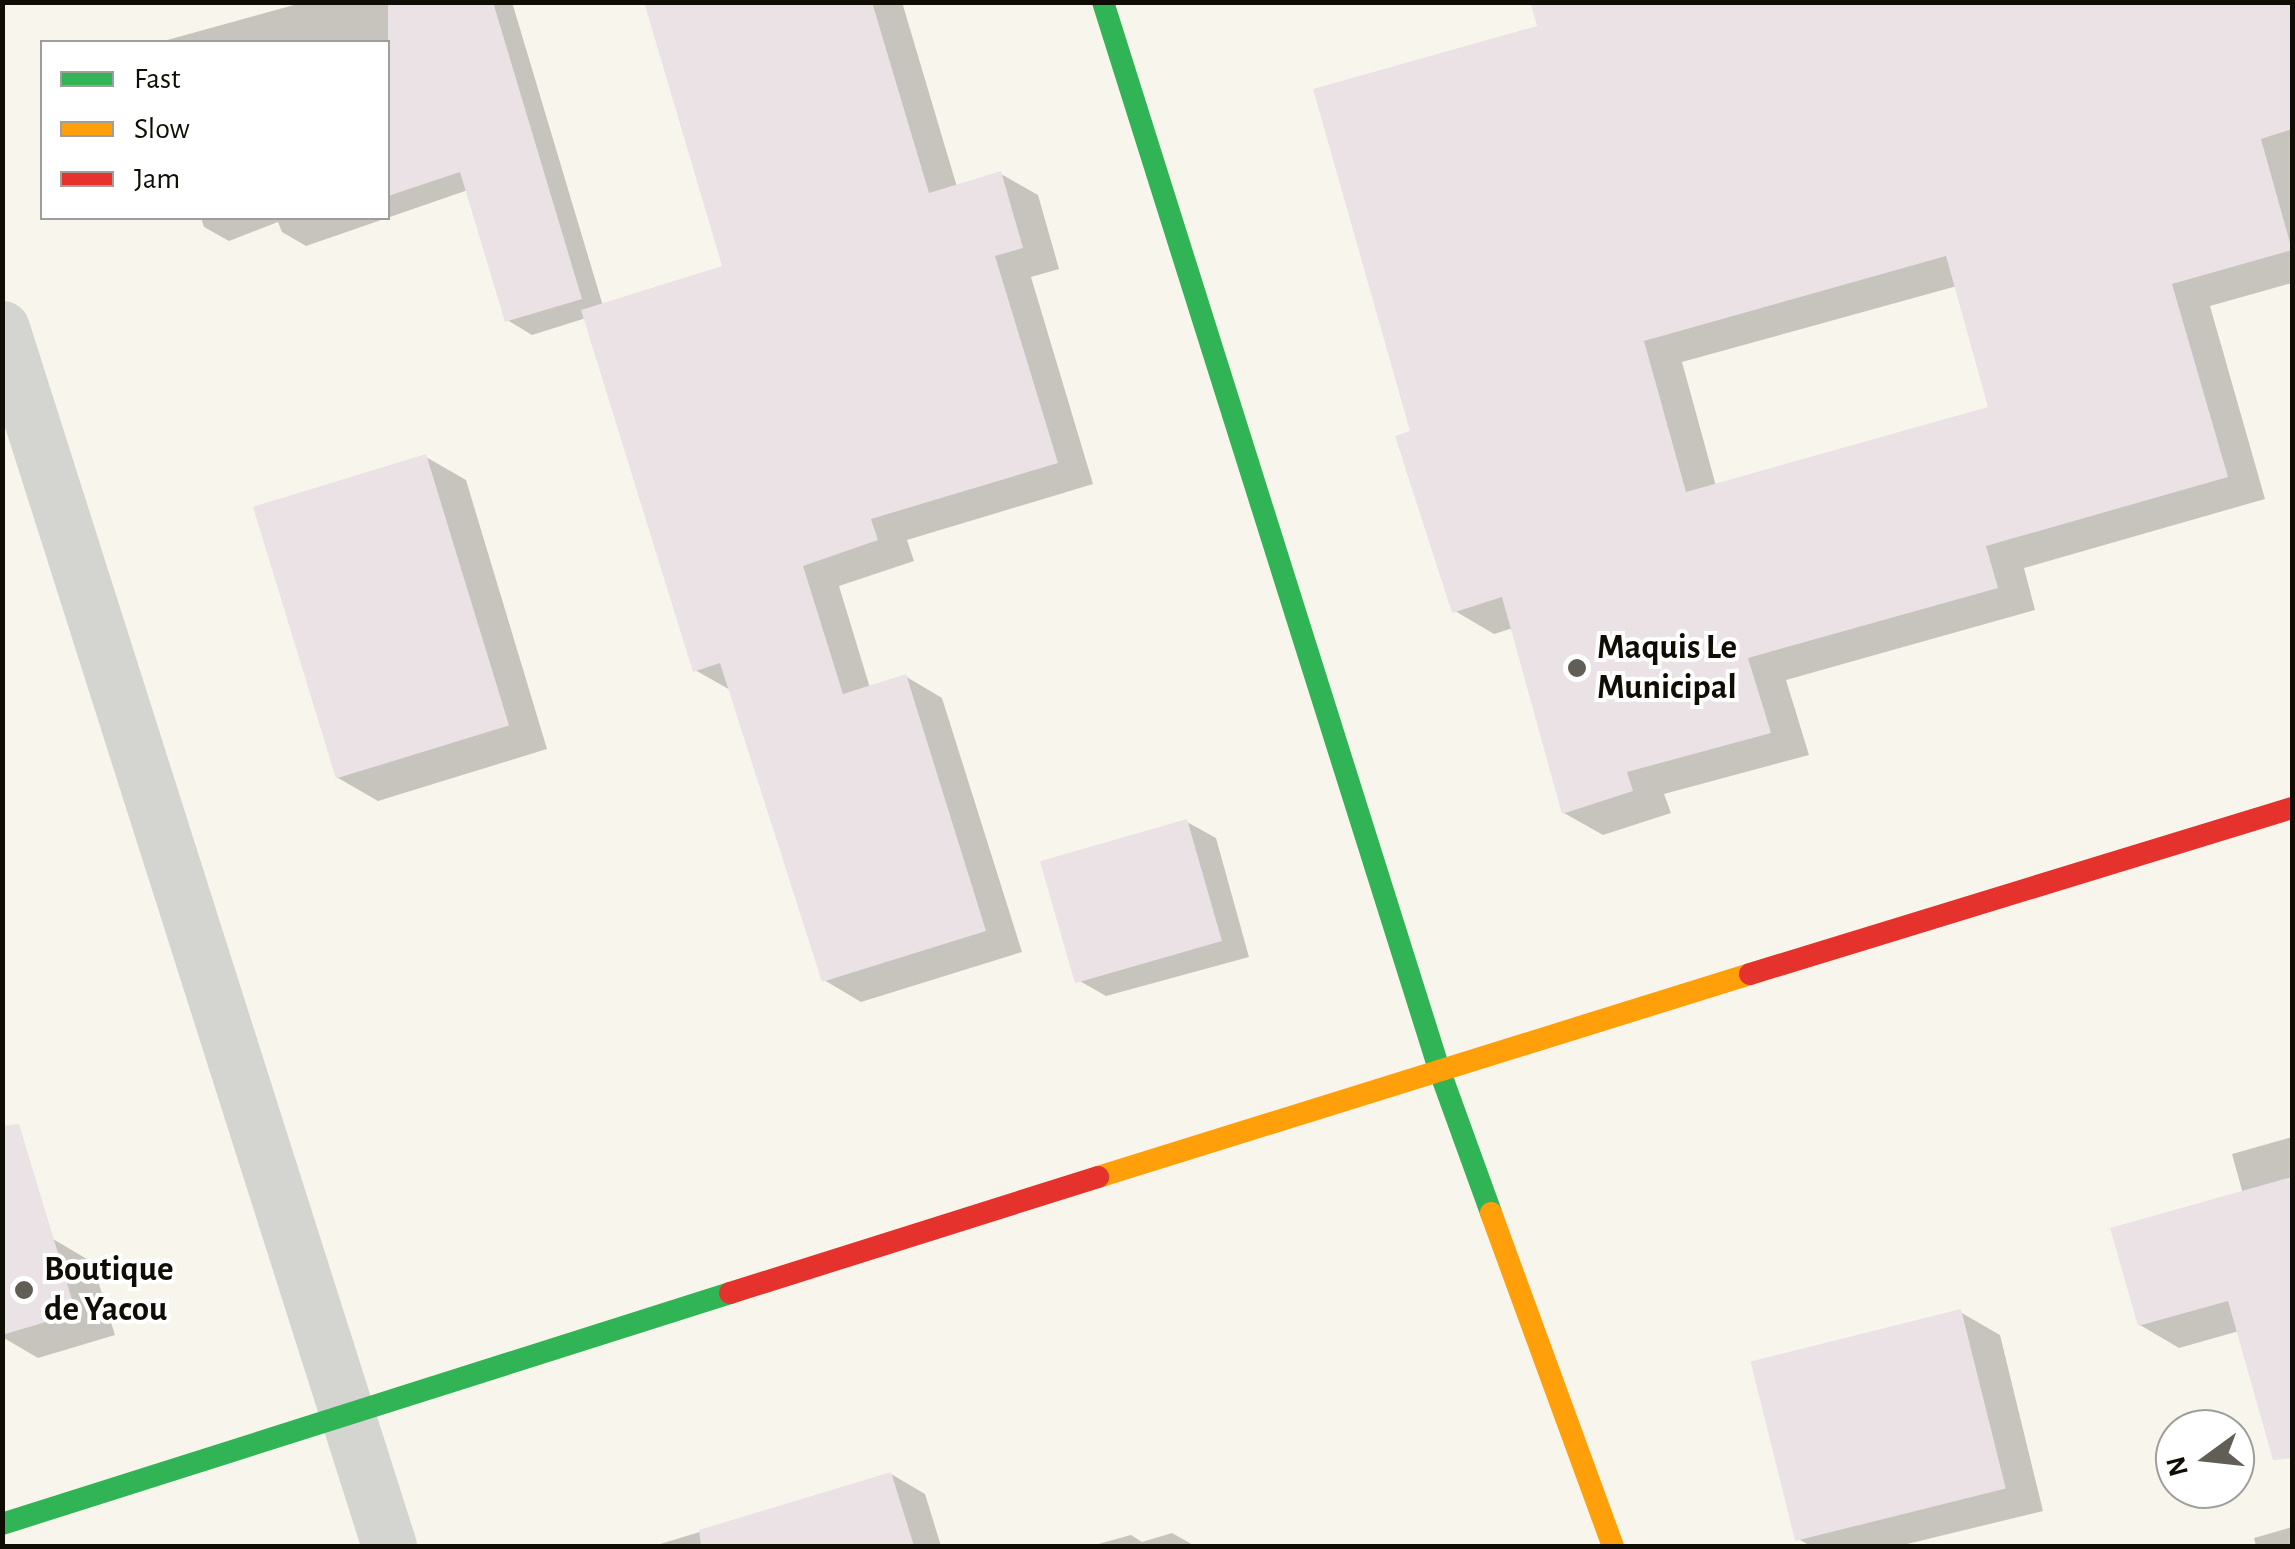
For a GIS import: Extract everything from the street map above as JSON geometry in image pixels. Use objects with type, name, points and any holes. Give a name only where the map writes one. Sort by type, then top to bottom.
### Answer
[{"type":"street","points":[[1103,2],[1439,1068],[1614,1546]]},
{"type":"street","points":[[2,328],[344,1412],[390,1546]]},
{"type":"street","points":[[2,1524],[344,1412],[1439,1068],[2292,808]]},
{"type":"building","points":[[388,2],[493,2],[582,299],[505,322],[460,172],[390,195]]},
{"type":"building","points":[[644,2],[872,2],[929,193],[1001,171],[1023,248],[995,256],[1058,463],[871,519],[878,540],[803,566],[843,694],[906,674],[986,931],[822,982],[720,663],[693,672],[581,310],[722,266]]},
{"type":"building","points":[[1530,2],[2292,2],[2292,129],[2261,139],[2292,250],[2172,284],[2228,477],[1986,546],[1998,588],[1748,658],[1771,733],[1627,772],[1633,791],[1562,814],[1502,597],[1452,613],[1395,436],[1410,431],[1313,89],[1537,26]],"holes":[[[1946,256],[1988,407],[1686,492],[1644,341]]]},
{"type":"building","points":[[426,454],[509,726],[336,779],[253,507]]},
{"type":"building","points":[[1187,819],[1222,941],[1075,983],[1040,861]]},
{"type":"building","points":[[19,1124],[76,1313],[2,1335],[2,1126]]},
{"type":"building","points":[[2292,1177],[2292,1458],[2273,1460],[2228,1301],[2138,1326],[2110,1228]]},
{"type":"building","points":[[1961,1309],[2006,1489],[1795,1541],[1750,1361]]},
{"type":"building","points":[[891,1472],[914,1546],[701,1546],[699,1530]]},
{"type":"traffic: fast","points":[[1103,2],[1439,1069],[1491,1213]]},
{"type":"traffic: fast","points":[[2,1524],[730,1293]]},
{"type":"traffic: slow","points":[[1098,1177],[1750,974]]},
{"type":"traffic: slow","points":[[1491,1213],[1613,1546]]},
{"type":"traffic: jam","points":[[1750,974],[2292,808]]},
{"type":"traffic: jam","points":[[730,1293],[1098,1177]]},
{"type":"place","name":"Maquis Le Municipal","points":[[1577,668]]},
{"type":"place","name":"Boutique de Yacou","points":[[24,1290]]}]
